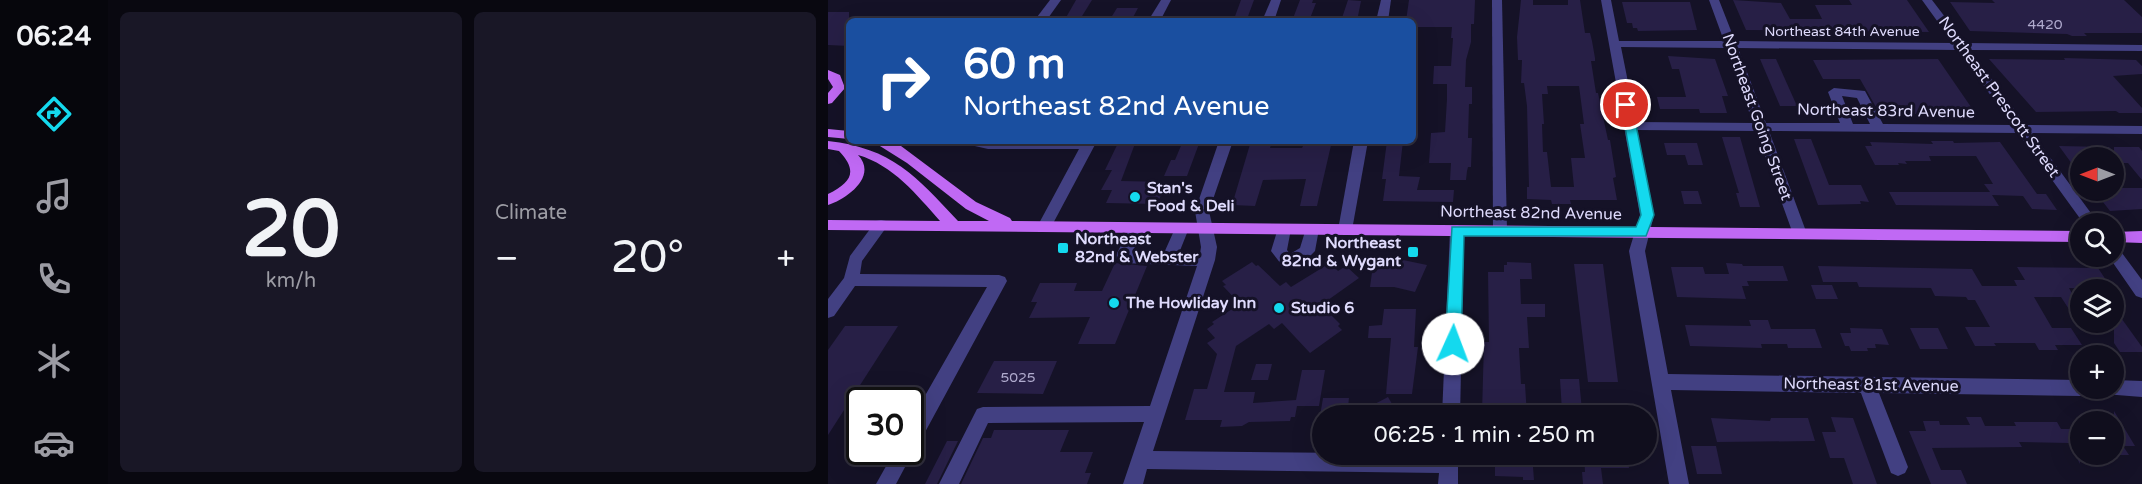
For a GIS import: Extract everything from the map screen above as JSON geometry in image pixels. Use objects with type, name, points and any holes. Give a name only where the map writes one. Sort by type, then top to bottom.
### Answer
[{"type":"main road","points":[[828,74],[836,78],[839,88],[828,100]]},
{"type":"main road","points":[[828,133],[840,142],[857,162],[857,174],[844,191],[828,200]]},
{"type":"main road","points":[[840,142],[883,159],[915,185],[954,226]]},
{"type":"main road","name":"Northeast 82nd Avenue","points":[[886,144],[915,161],[972,207],[988,217],[1017,226]]},
{"type":"main road","name":"Northeast 82nd Avenue","points":[[828,225],[2070,237]]},
{"type":"main road","points":[[2124,237],[2141,238]]},
{"type":"street","points":[[1043,18],[1056,0]]},
{"type":"street","points":[[1156,18],[1166,0]]},
{"type":"street","points":[[1269,18],[1276,0]]},
{"type":"street","points":[[1383,18],[1386,0]]},
{"type":"street","points":[[1497,0],[1500,231]]},
{"type":"street","points":[[1606,0],[1647,215],[1637,251],[1679,484]]},
{"type":"street","name":"Northeast Going Street","points":[[1714,0],[1800,234]]},
{"type":"street","name":"Northeast Prescott Street","points":[[1928,0],[2084,213]]},
{"type":"street","name":"Northeast 84th Avenue","points":[[1614,44],[2142,48]]},
{"type":"street","points":[[1848,127],[1834,92],[1861,94],[1878,127]]},
{"type":"street","name":"Northeast 83rd Avenue","points":[[1630,126],[2142,130]]},
{"type":"street","points":[[984,144],[1022,144]]},
{"type":"street","points":[[1044,227],[1088,144]]},
{"type":"street","points":[[1133,484],[1207,260],[1209,247],[1202,211],[1225,144]]},
{"type":"street","points":[[1345,230],[1360,144]]},
{"type":"street","points":[[828,311],[851,280],[855,260],[881,225]]},
{"type":"street","points":[[1137,228],[1124,257],[1207,260]]},
{"type":"street","points":[[1169,259],[1182,228]]},
{"type":"street","points":[[1284,229],[1279,251],[1286,260],[1297,260],[1307,251],[1312,229]]},
{"type":"street","points":[[1451,405],[1457,231]]},
{"type":"street","points":[[2124,267],[2142,292]]},
{"type":"street","points":[[851,280],[999,281],[924,416]]},
{"type":"street","name":"Northeast 81st Avenue","points":[[1661,382],[2070,388]]},
{"type":"street","points":[[1867,385],[1898,467]]},
{"type":"street","points":[[2124,388],[2142,389]]},
{"type":"street","points":[[949,484],[983,415],[1156,414]]},
{"type":"street","points":[[1141,460],[1312,459]]},
{"type":"street","points":[[886,484],[897,465]]},
{"type":"street","points":[[1448,484],[1449,465]]},
{"type":"building","points":[[1076,0],[1092,0],[1081,18],[1066,18]]},
{"type":"building","points":[[1241,0],[1254,0],[1247,18],[1234,18]]},
{"type":"building","points":[[1300,0],[1313,0],[1312,3],[1316,3],[1310,18],[1293,18]]},
{"type":"building","points":[[1348,0],[1361,1],[1358,18],[1342,18]]},
{"type":"building","points":[[1409,0],[1475,0],[1474,24],[1471,24],[1471,42],[1466,60],[1465,87],[1472,87],[1468,138],[1472,138],[1471,167],[1468,167],[1466,180],[1450,180],[1451,163],[1429,163],[1431,133],[1445,132],[1447,99],[1447,84],[1433,84],[1434,66],[1451,66],[1452,27],[1416,27],[1416,18],[1406,18]]},
{"type":"building","points":[[1521,0],[1533,0],[1533,5],[1568,5],[1568,0],[1580,0],[1585,33],[1590,33],[1592,41],[1595,61],[1591,61],[1596,93],[1598,93],[1608,140],[1610,140],[1617,200],[1570,200],[1571,204],[1552,204],[1551,200],[1527,199],[1527,187],[1529,187],[1527,106],[1524,83],[1521,83],[1522,60],[1518,60],[1517,37]],"holes":[[[1547,86],[1579,86],[1584,124],[1580,124],[1585,158],[1571,158],[1574,187],[1551,187],[1547,152],[1543,152],[1542,94],[1548,94]]]},
{"type":"building","points":[[1733,0],[1781,3],[1790,19],[1822,19],[1815,5],[1852,5],[1849,0],[1907,0],[1929,32],[1746,30]]},
{"type":"building","points":[[1992,0],[2124,0],[2142,17],[2142,33],[2084,33],[2087,36],[2072,36],[1970,31],[1950,2],[1995,3]]},
{"type":"building","points":[[1622,2],[1690,2],[1697,30],[1638,31],[1637,28],[1633,28],[1632,23],[1627,23]]},
{"type":"building","points":[[1117,8],[1138,8],[1133,18],[1111,18]]},
{"type":"building","points":[[828,12],[849,12],[849,18],[846,18],[846,46],[828,45]]},
{"type":"building","points":[[1668,56],[1715,59],[1728,96],[1722,96],[1727,113],[1700,113],[1699,109],[1660,109],[1657,97],[1686,97],[1679,69],[1672,69]]},
{"type":"building","points":[[2064,58],[2136,60],[2142,66],[2142,74],[2113,76],[2142,108],[2142,113],[2036,112],[1989,59],[2065,60]]},
{"type":"building","points":[[1760,59],[1776,59],[1797,106],[1780,106]]},
{"type":"building","points":[[1938,59],[1971,107],[1939,107],[1943,114],[1880,114],[1860,79],[1823,79],[1813,60]]},
{"type":"building","points":[[1722,137],[1740,137],[1760,207],[1740,207],[1736,193],[1739,193]]},
{"type":"building","points":[[1794,139],[1811,139],[1829,185],[1861,185],[1869,202],[1818,205]]},
{"type":"building","points":[[1931,141],[2000,142],[2037,194],[2046,194],[2057,210],[2032,209],[2023,196],[1992,195],[1999,206],[1896,205],[1889,192],[1990,192],[1984,184],[1993,184],[1976,156],[1929,156],[1931,161],[1905,161],[1907,164],[1875,165],[1865,146],[1872,146],[1870,142],[1933,144]]},
{"type":"building","points":[[1664,143],[1697,143],[1703,165],[1688,165],[1685,155],[1667,155]]},
{"type":"building","name":"Stan's Food & Deli","points":[[1118,144],[1135,144],[1121,181],[1167,182],[1157,204],[1106,203],[1112,190],[1101,190],[1112,170],[1105,170]]},
{"type":"building","points":[[1182,144],[1199,144],[1187,176],[1164,176],[1171,160],[1175,160]]},
{"type":"building","points":[[1250,144],[1271,144],[1270,148],[1302,148],[1303,146],[1315,146],[1315,144],[1331,144],[1317,206],[1300,206],[1306,179],[1263,180],[1255,206],[1232,205]]},
{"type":"building","points":[[1387,144],[1403,144],[1399,176],[1420,177],[1417,190],[1454,190],[1453,202],[1383,201],[1386,179],[1382,179]]},
{"type":"building","points":[[2059,146],[2109,147],[2070,147],[2070,161]]},
{"type":"building","points":[[2124,147],[2139,147],[2142,151],[2142,180],[2128,163],[2124,163]]},
{"type":"building","points":[[2124,188],[2142,188],[2142,209],[2110,211],[2102,201],[2124,201]]},
{"type":"building","points":[[1681,191],[1698,191],[1702,204],[1684,204]]},
{"type":"building","points":[[1403,260],[1427,265],[1415,292],[1394,287],[1370,287],[1373,265],[1400,265]]},
{"type":"building","points":[[1252,262],[1280,286],[1286,282],[1291,287],[1330,263],[1338,271],[1346,266],[1359,278],[1321,305],[1340,324],[1338,326],[1342,330],[1310,353],[1282,323],[1274,329],[1269,324],[1236,346],[1224,392],[1255,392],[1253,403],[1296,400],[1302,370],[1325,370],[1319,405],[1297,406],[1295,417],[1291,417],[1290,421],[1249,422],[1242,426],[1220,427],[1222,420],[1185,420],[1194,389],[1207,389],[1217,354],[1207,343],[1215,338],[1207,329],[1214,324],[1212,322],[1240,304],[1223,286],[1226,285],[1222,281]]},
{"type":"building","points":[[1507,262],[1531,263],[1532,279],[1520,279],[1521,304],[1545,304],[1545,317],[1527,317],[1529,348],[1519,348],[1521,384],[1525,384],[1526,405],[1482,405],[1484,342],[1489,342],[1488,272],[1504,272],[1504,265],[1507,265]]},
{"type":"building","points":[[1115,263],[1147,266],[1115,344],[1078,344],[1090,317],[1029,318],[1037,302],[1031,302],[1040,283],[1077,283],[1074,291],[1102,291]]},
{"type":"building","points":[[1726,263],[1743,266],[1783,266],[1788,281],[1747,281],[1749,286],[1742,286],[1746,299],[1677,297],[1671,267],[1703,267],[1705,274],[1729,274]]},
{"type":"building","points":[[1574,264],[1603,264],[1618,382],[1588,382]]},
{"type":"building","points":[[1818,266],[1972,269],[1982,286],[2017,286],[2014,280],[2025,280],[2017,267],[2098,268],[2105,279],[2070,279],[2070,311],[2061,297],[2034,297],[2052,328],[2070,328],[2070,333],[2074,333],[2082,345],[2055,345],[2058,350],[2039,350],[2035,343],[1994,343],[1996,346],[1975,346],[1965,327],[1990,327],[1975,300],[1968,300],[1966,297],[1935,296],[1931,288],[1859,287],[1857,282],[1823,282]]},
{"type":"building","points":[[1811,285],[1832,285],[1838,299],[1816,299]]},
{"type":"building","points":[[1384,309],[1416,309],[1414,347],[1418,347],[1412,394],[1386,394],[1391,338],[1368,338],[1369,326],[1382,325]]},
{"type":"building","points":[[1749,320],[1768,320],[1771,329],[1815,329],[1822,348],[1788,348],[1787,344],[1761,344],[1762,348],[1690,346],[1685,325],[1751,326]]},
{"type":"building","points":[[2124,322],[2142,347],[2142,352],[2124,352],[2124,345],[2114,343],[2114,333],[2124,333]]},
{"type":"building","points":[[845,326],[898,326],[859,387],[846,387],[846,407],[828,435],[828,350]]},
{"type":"building","points":[[1850,328],[1882,329],[1889,345],[1875,344],[1876,348],[1867,348],[1868,351],[1851,351],[1849,346],[1845,346],[1840,333],[1851,333]]},
{"type":"building","points":[[1910,328],[1938,328],[1948,349],[1920,349]]},
{"type":"building","points":[[994,361],[1057,361],[1043,394],[977,393]]},
{"type":"building","points":[[1256,364],[1272,364],[1268,380],[1251,380]]},
{"type":"building","points":[[1560,379],[1579,379],[1581,405],[1562,405]]},
{"type":"building","points":[[1388,397],[1393,405],[1373,405]]},
{"type":"building","points":[[1323,398],[1349,398],[1348,405],[1322,405]]},
{"type":"building","points":[[1831,417],[1853,418],[1877,484],[1853,484],[1844,458],[1830,458],[1822,432],[1836,432]]},
{"type":"building","points":[[1966,417],[1981,417],[1985,426],[2016,426],[2014,422],[2057,422],[2061,429],[2070,429],[2070,445],[2069,443],[2019,442],[2022,447],[1932,448],[1941,470],[1961,470],[1967,484],[1931,484],[1909,431],[1926,431],[1923,421],[1939,421],[1940,425],[1970,425]]},
{"type":"building","points":[[1711,418],[1770,421],[1771,418],[1808,418],[1815,441],[1717,442]]},
{"type":"building","points":[[2124,428],[2135,446],[2124,446]]},
{"type":"building","points":[[994,430],[1069,430],[1060,452],[1093,452],[1085,473],[1091,473],[1087,484],[961,484],[983,438],[991,438]]},
{"type":"building","points":[[947,441],[958,441],[937,484],[925,484]]},
{"type":"building","points":[[1691,446],[1716,446],[1722,474],[1697,474]]},
{"type":"building","points":[[1495,465],[1533,465],[1534,480],[1523,480],[1523,477],[1495,476]]},
{"type":"building","points":[[1585,465],[1629,465],[1629,468],[1601,468],[1603,484],[1583,484],[1582,472],[1585,472]]},
{"type":"place","name":"Stan's Food & Deli","points":[[1135,197]]},
{"type":"place","name":"Northeast 82nd & Webster","points":[[1063,248]]},
{"type":"place","name":"Northeast 82nd & Wygant","points":[[1413,252]]},
{"type":"place","name":"The Howliday Inn","points":[[1114,303]]},
{"type":"place","name":"Studio 6","points":[[1279,308]]},
{"type":"route","points":[[1453,344],[1457,231],[1641,232],[1647,215],[1626,105]]}]
